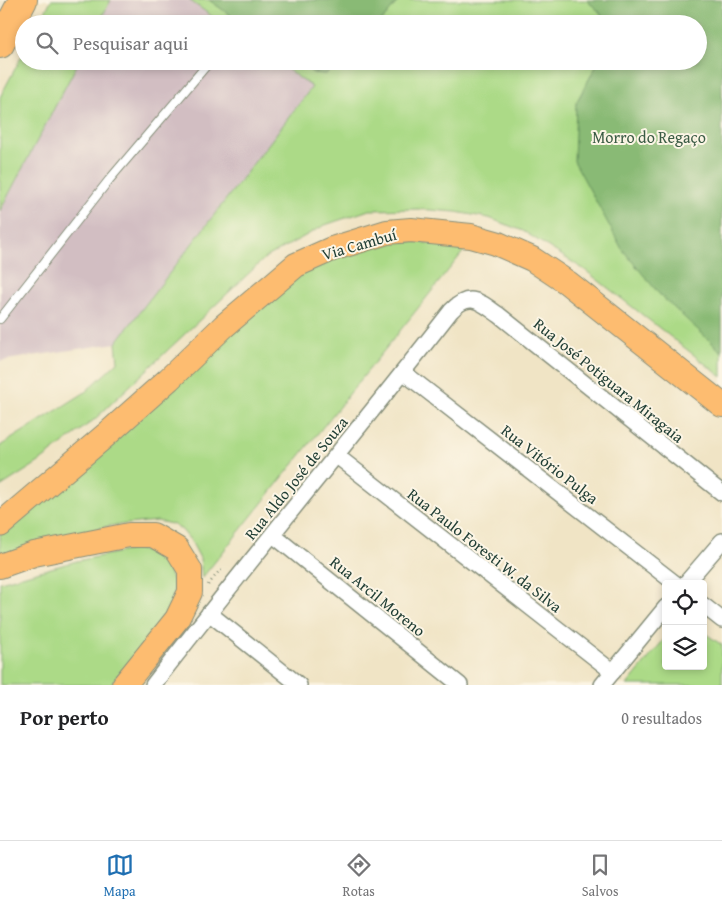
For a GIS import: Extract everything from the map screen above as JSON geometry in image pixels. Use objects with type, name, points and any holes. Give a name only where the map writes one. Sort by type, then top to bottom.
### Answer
[{"type":"highway","points":[[15,15],[23,0]]},
{"type":"highway","points":[[0,44],[15,15]]},
{"type":"main road","name":"Via Cambuí","points":[[0,525],[155,392],[224,326],[296,265],[332,249],[387,232],[411,230],[471,236],[496,243],[532,259],[568,282],[722,405]]},
{"type":"main road","name":"Via Cambuí","points":[[0,511],[54,479]]},
{"type":"main road","points":[[0,566],[34,554],[129,535],[153,535],[177,549],[190,570],[190,592],[177,619],[124,685]]},
{"type":"street","name":"Rua Aldo José de Souza","points":[[153,685],[209,612],[273,535],[451,311],[458,304],[471,299]]},
{"type":"street","name":"Rua José Potiguara Miragaia","points":[[471,299],[479,301],[499,315],[722,493]]},
{"type":"street","name":"Rua Vitório Pulga","points":[[403,372],[671,580]]},
{"type":"street","name":"Rua Paulo Foresti W. da Silva","points":[[336,456],[613,672]]},
{"type":"street","name":"Rua Arcil Moreno","points":[[273,535],[460,685]]},
{"type":"street","points":[[688,580],[722,541]]},
{"type":"street","points":[[707,608],[722,620]]},
{"type":"street","points":[[209,612],[299,685]]},
{"type":"street","points":[[602,685],[662,612]]},
{"type":"lane","points":[[0,318],[109,180],[203,70]]},
{"type":"path","points":[[190,592],[204,591],[221,570],[235,581]]},
{"type":"shaded area","points":[[111,0],[189,0],[210,15],[103,15]]},
{"type":"shaded area","points":[[74,70],[288,70],[312,87],[116,343],[0,361],[0,211]]},
{"type":"green space","points":[[51,0],[111,0],[103,15],[44,15]]},
{"type":"green space","points":[[189,0],[209,0],[230,15],[210,15]]},
{"type":"green space","points":[[209,0],[399,0],[386,15],[230,15]]},
{"type":"green space","points":[[399,0],[586,0],[601,15],[386,15]]},
{"type":"green space","name":"Morro do Regaço","points":[[586,0],[722,0],[722,352],[660,295],[622,249],[574,161],[576,103],[594,70],[707,70],[707,15],[601,15]]},
{"type":"green space","points":[[15,69],[74,70],[0,211],[0,97]]},
{"type":"green space","points":[[288,70],[309,70],[313,73],[326,74],[331,70],[594,70],[576,103],[714,344],[722,352],[722,377],[585,270],[523,231],[489,218],[456,212],[418,209],[369,210],[325,225],[265,258],[95,419],[39,462],[0,487],[0,446],[84,393],[118,362],[116,343],[312,87]]},
{"type":"green space","points":[[309,70],[331,70],[326,74],[313,73]]},
{"type":"green space","points":[[387,239],[467,247],[202,578],[200,558],[191,541],[182,530],[172,524],[157,521],[108,526],[0,556],[0,534],[298,270]]},
{"type":"green space","points":[[136,549],[150,553],[161,560],[171,576],[174,590],[166,613],[137,653],[110,685],[0,685],[0,582],[77,561]]},
{"type":"green space","points":[[707,635],[722,645],[722,685],[627,685],[662,642],[662,670],[707,670]]}]
